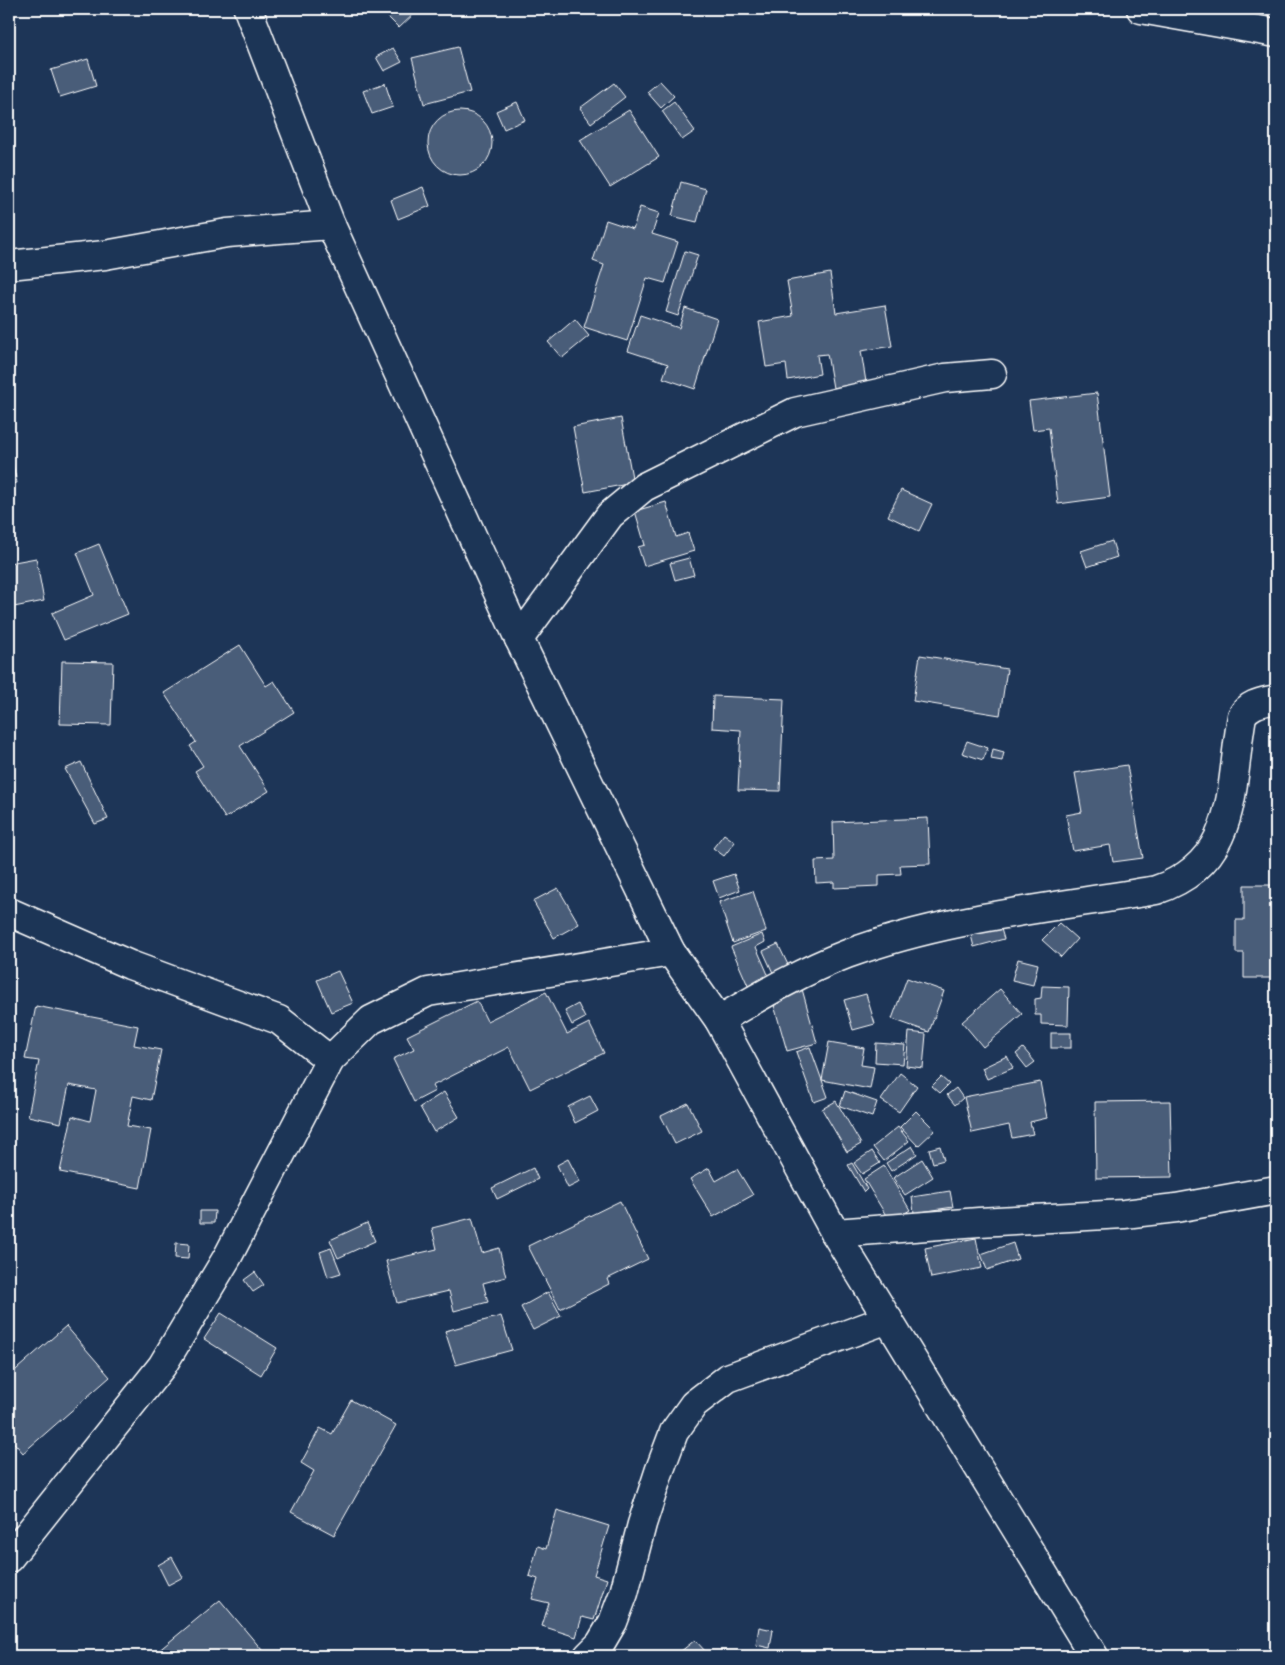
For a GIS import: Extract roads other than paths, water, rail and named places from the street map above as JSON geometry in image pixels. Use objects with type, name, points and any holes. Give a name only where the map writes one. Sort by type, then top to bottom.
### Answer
[{"type":"street","points":[[248,9],[331,224],[519,639],[670,952],[719,1020],[835,1233],[1094,1656]]},
{"type":"street","points":[[1141,9],[1276,33]]},
{"type":"street","points":[[9,265],[106,255],[226,232],[331,224]]},
{"type":"street","points":[[519,639],[610,515],[644,487],[795,412],[945,378],[992,374]]},
{"type":"street","points":[[719,1020],[788,980],[846,954],[892,940],[984,917],[1156,890],[1184,877],[1196,868],[1222,833],[1232,791],[1242,716],[1254,704],[1276,699]]},
{"type":"street","points":[[9,912],[130,965],[279,1020],[330,1060]]},
{"type":"street","points":[[9,1558],[162,1366],[228,1256],[330,1060],[372,1020],[428,992],[670,952]]},
{"type":"street","points":[[835,1233],[979,1222],[1124,1214],[1176,1208],[1276,1190]]},
{"type":"street","points":[[588,1656],[600,1644],[613,1622],[624,1593],[642,1524],[659,1472],[674,1432],[694,1404],[728,1378],[888,1319]]}]
